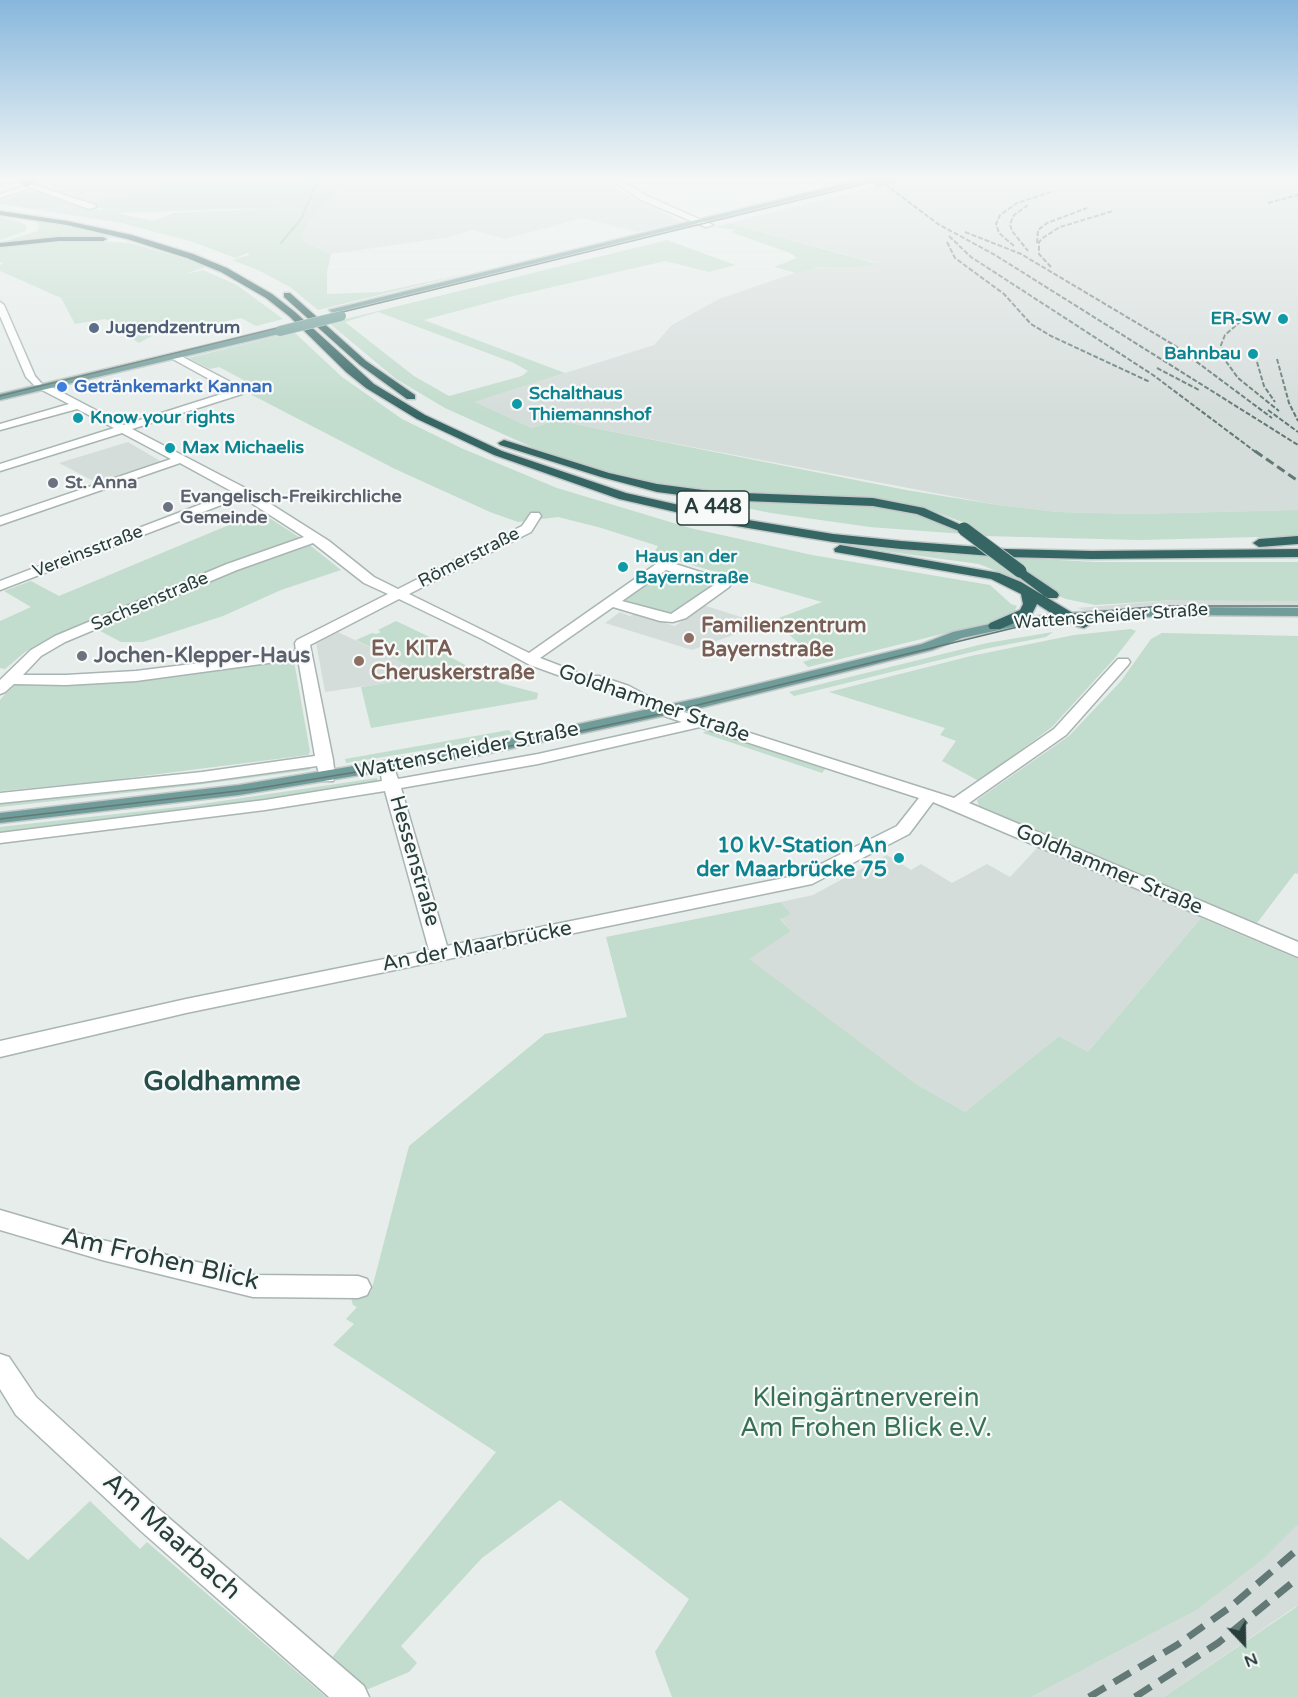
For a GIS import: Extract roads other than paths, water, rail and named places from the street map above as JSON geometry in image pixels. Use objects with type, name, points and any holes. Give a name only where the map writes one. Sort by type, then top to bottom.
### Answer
[{"type":"highway","points":[[177,255],[190,256]]},
{"type":"highway","points":[[205,255],[254,276]]},
{"type":"highway","name":"A 448","points":[[190,256],[224,270],[268,296],[292,314],[333,355],[370,386],[413,412],[498,453],[577,482],[654,504],[736,522],[833,538],[1005,553],[1153,556],[1298,554]]},
{"type":"highway","name":"A 448","points":[[278,290],[306,309],[382,378],[427,406],[504,443],[568,468],[630,488],[703,506],[868,533],[1054,545],[1216,546],[1298,542]]},
{"type":"highway","points":[[504,443],[605,475],[657,488],[718,496],[859,500],[920,511],[977,536],[1077,619]]},
{"type":"highway","points":[[736,522],[779,536],[865,554],[983,572],[1005,580],[1077,619]]},
{"type":"highway","points":[[995,626],[1026,613],[1030,604],[1028,592]]},
{"type":"main road","points":[[0,397],[562,255]]},
{"type":"main road","points":[[337,313],[581,255]]},
{"type":"main road","points":[[0,392],[174,356],[277,328]]},
{"type":"main road","name":"Wattenscheider Straße","points":[[927,647],[958,635],[995,626],[1181,611],[1298,612]]},
{"type":"main road","name":"Wattenscheider Straße","points":[[0,818],[189,796],[326,768],[387,767],[665,711],[927,647],[1077,619],[1298,622]]},
{"type":"street","points":[[0,305],[8,318],[31,377],[41,385]]},
{"type":"street","points":[[0,468],[238,392],[174,356]]},
{"type":"street","name":"Goldhammer Straße","points":[[41,385],[243,492],[314,538],[369,580],[529,659],[585,680],[599,681],[624,689],[636,694],[650,705],[665,711],[956,804],[1298,950]]},
{"type":"street","points":[[0,427],[79,405]]},
{"type":"street","points":[[0,521],[182,459]]},
{"type":"street","name":"Vereinsstraße","points":[[0,586],[243,492]]},
{"type":"street","name":"Römerstraße","points":[[305,654],[302,643],[307,638],[527,529],[535,516]]},
{"type":"street","name":"Sachsenstraße","points":[[5,684],[36,653],[60,639],[220,572],[314,538]]},
{"type":"street","points":[[529,659],[664,565],[724,584],[681,615],[673,618],[665,618],[611,602]]},
{"type":"street","points":[[5,684],[136,676],[305,654],[326,768]]},
{"type":"street","points":[[956,804],[1060,732],[1124,662]]},
{"type":"street","name":"Wattenscheider Straße","points":[[0,838],[254,807],[392,785],[538,759],[702,722]]},
{"type":"street","name":"Hessenstraße","points":[[387,767],[440,955]]},
{"type":"street","name":"Wattenscheider Straße","points":[[0,798],[326,768]]},
{"type":"street","name":"An der Maarbrücke","points":[[0,1048],[186,1006],[805,879],[903,830],[928,796]]},
{"type":"street","name":"Am Frohen Blick","points":[[0,1221],[102,1250],[254,1286],[358,1287]]},
{"type":"street","name":"Am Maarbach","points":[[0,1366],[26,1406],[152,1522],[353,1697]]},
{"type":"tram line","points":[[0,396],[574,255]]},
{"type":"tram line","points":[[0,819],[254,789],[501,748],[669,712],[1071,614],[1162,606],[1298,606]]},
{"type":"railway","points":[[954,255],[1004,294],[1031,324],[1051,336],[1150,382]]},
{"type":"railway","points":[[969,255],[1153,375],[1257,453]]},
{"type":"railway","points":[[995,255],[1298,445]]},
{"type":"railway","points":[[1023,255],[1174,345],[1272,418]]},
{"type":"railway","points":[[1040,255],[1051,267]]},
{"type":"railway","points":[[1241,321],[1225,335],[1221,345],[1225,360],[1238,378],[1279,411]]},
{"type":"railway","points":[[1277,359],[1289,403],[1298,421]]},
{"type":"railway","points":[[1257,362],[1264,386],[1275,402]]},
{"type":"railway","points":[[1157,368],[1199,390]]},
{"type":"railway","points":[[1268,410],[1298,432]]},
{"type":"railway","points":[[1255,451],[1298,481]]},
{"type":"railway","points":[[1089,1697],[1177,1645],[1229,1608],[1298,1549]]},
{"type":"railway","points":[[1135,1697],[1218,1643],[1298,1578]]},
{"type":"place","name":"ER-SW","points":[[1283,319]]},
{"type":"place","name":"Jugendzentrum","points":[[94,328]]},
{"type":"place","name":"Bahnbau","points":[[1253,354]]},
{"type":"place","name":"Getränkemarkt Kannan","points":[[62,387]]},
{"type":"place","name":"Schalthaus Thiemannshof","points":[[517,404]]},
{"type":"place","name":"Know your rights","points":[[78,418]]},
{"type":"place","name":"Max Michaelis","points":[[170,448]]},
{"type":"place","name":"St. Anna","points":[[53,483]]},
{"type":"place","name":"Evangelisch-Freikirchliche Gemeinde","points":[[168,507]]},
{"type":"place","name":"Haus an der Bayernstraße","points":[[623,567]]},
{"type":"place","name":"Familienzentrum Bayernstraße","points":[[689,638]]},
{"type":"place","name":"Jochen-Klepper-Haus","points":[[82,656]]},
{"type":"place","name":"Ev. KITA Cheruskerstraße","points":[[359,661]]},
{"type":"place","name":"10 kV-Station An der Maarbrücke 75","points":[[899,858]]},
{"type":"district","name":"Goldhamme","points":[[222,1083]]},
{"type":"park label","name":"Kleingärtnerverein Am Frohen Blick e.V.","points":[[866,1414]]}]
